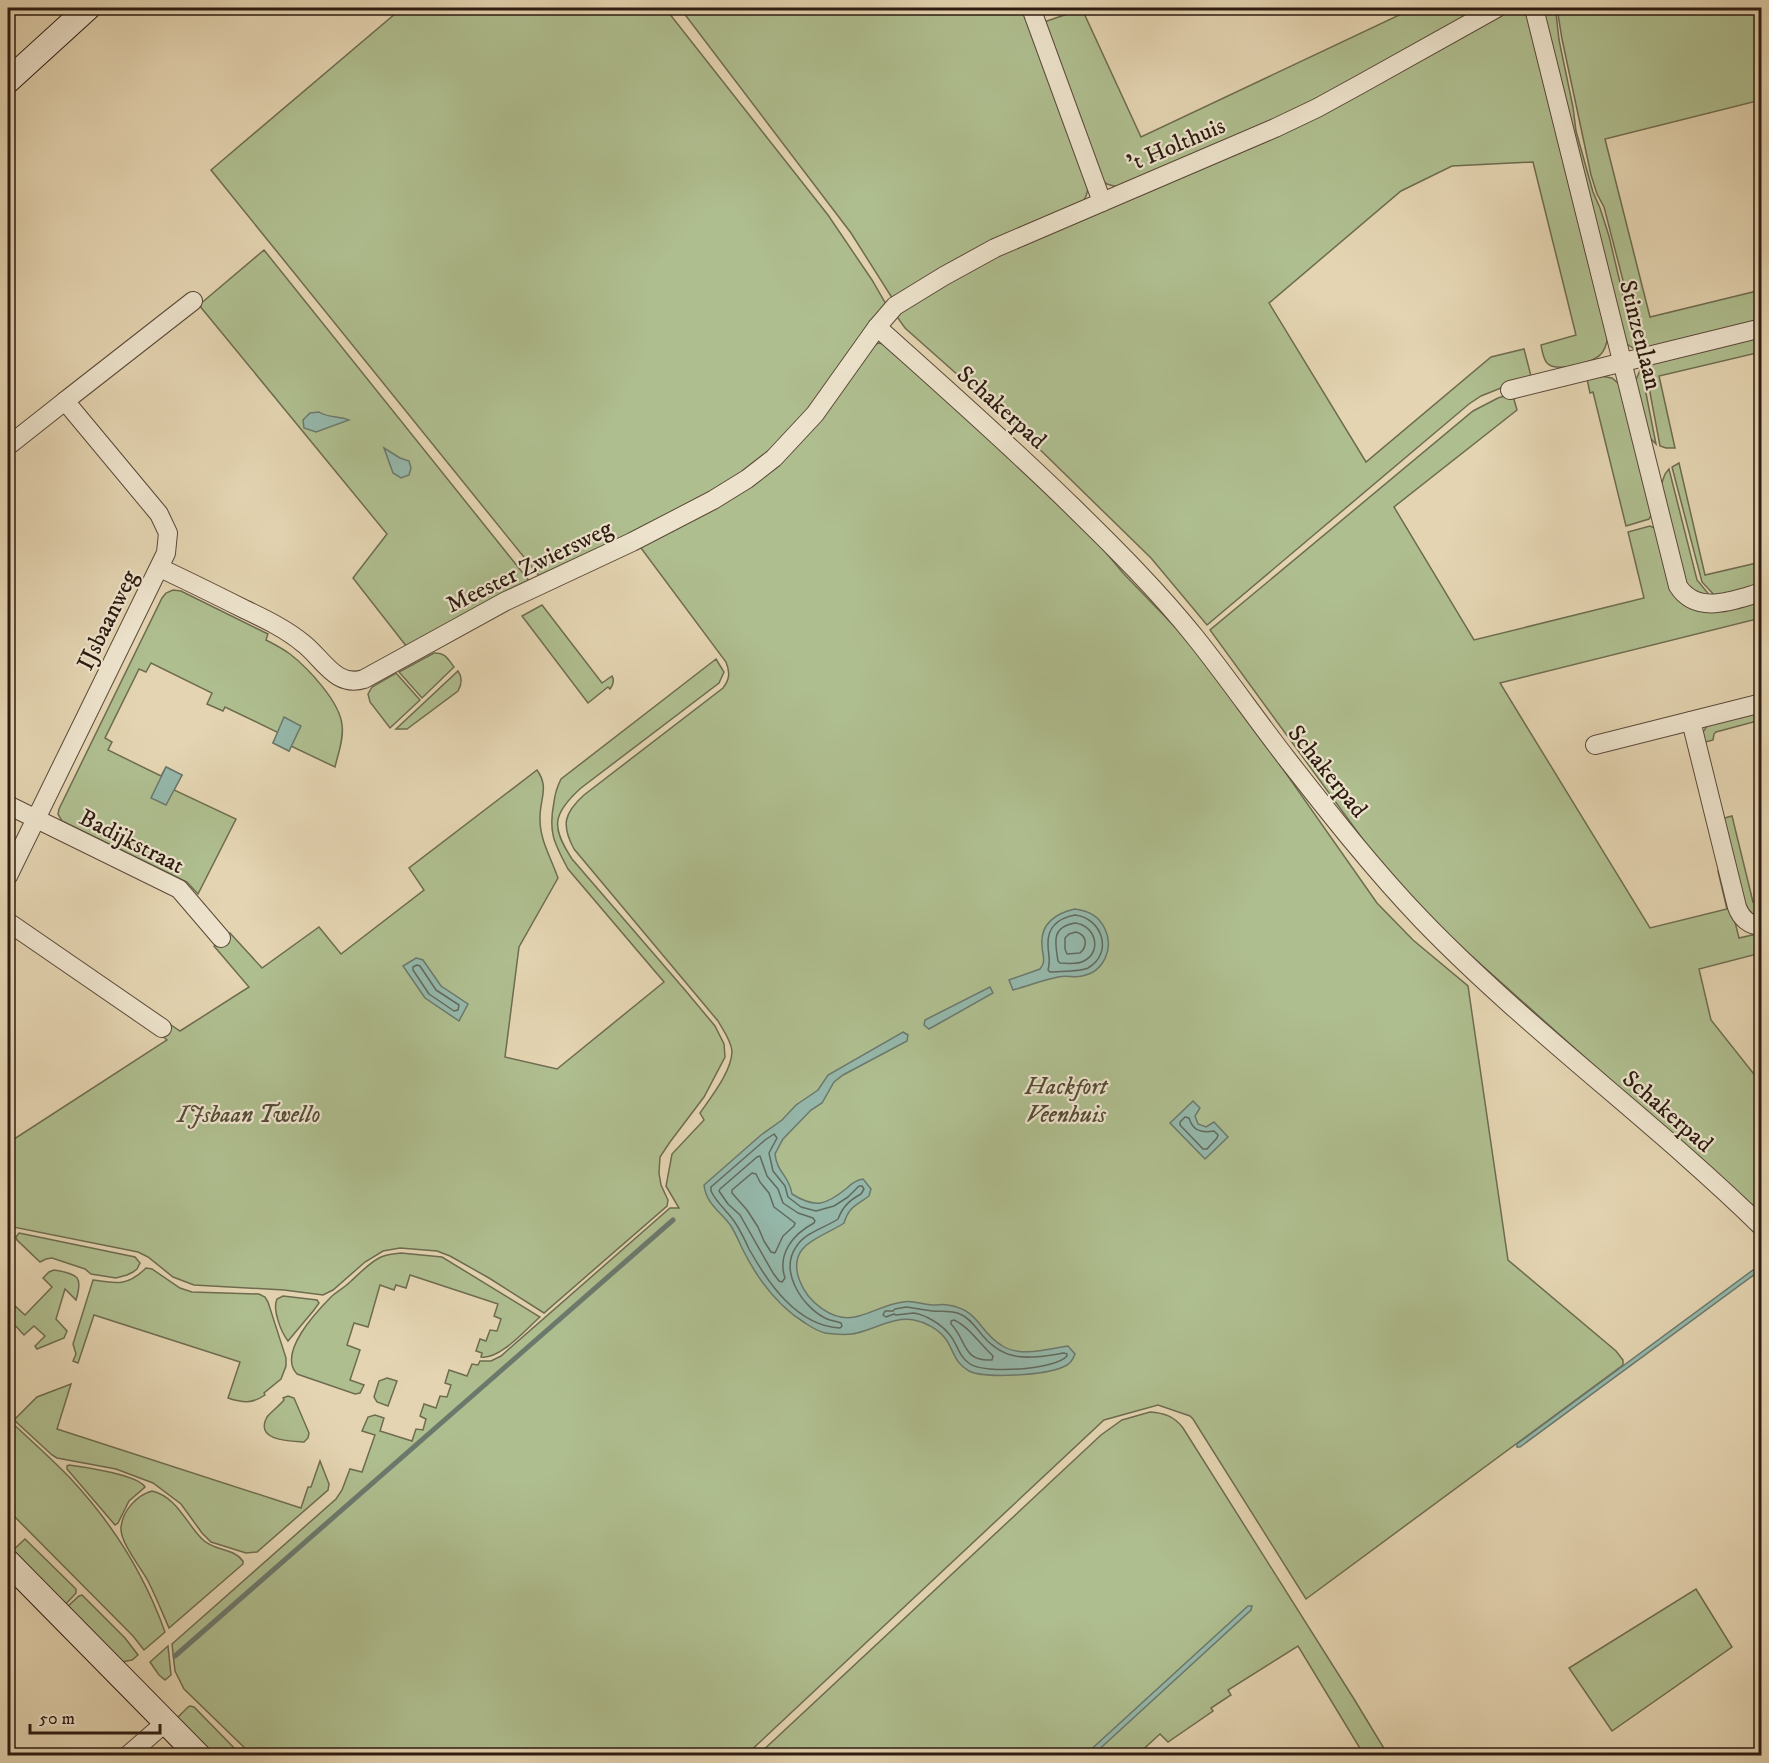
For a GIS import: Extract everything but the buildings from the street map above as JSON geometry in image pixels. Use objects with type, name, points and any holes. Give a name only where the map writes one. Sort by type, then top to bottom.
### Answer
[{"type":"main road","points":[[8,81],[88,8]]},
{"type":"main road","points":[[8,1562],[199,1755]]},
{"type":"street","points":[[1031,8],[1102,202]]},
{"type":"street","name":"'t Holthuis","points":[[877,327],[895,306],[994,248],[1317,108],[1497,8]]},
{"type":"street","name":"Stinzenlaan","points":[[1534,8],[1678,586],[1690,599],[1706,604],[1761,592]]},
{"type":"street","points":[[8,446],[193,301]]},
{"type":"street","name":"Meester Zwiersweg","points":[[160,568],[284,629],[304,644],[340,678],[350,681],[364,679],[506,601],[632,542],[713,500],[747,479],[774,458],[815,414],[877,327]]},
{"type":"street","name":"Schakerpad","points":[[877,327],[1030,465],[1129,562],[1195,637],[1296,770],[1374,867],[1420,918],[1468,966],[1568,1056],[1734,1199],[1761,1227]]},
{"type":"street","points":[[1510,390],[1761,328]]},
{"type":"street","name":"IJsbaanweg","points":[[8,876],[166,553],[168,532],[159,514],[65,402]]},
{"type":"street","points":[[1595,745],[1761,703]]},
{"type":"street","points":[[1691,721],[1737,907],[1747,921],[1761,926]]},
{"type":"street","name":"Badijkstraat","points":[[8,805],[179,889],[221,938]]},
{"type":"street","points":[[8,922],[162,1028]]},
{"type":"street","points":[[127,1755],[166,1722]]},
{"type":"green space","points":[[402,8],[665,8],[828,215],[887,306],[792,434],[717,491],[540,577],[211,170]]},
{"type":"green space","points":[[680,8],[1022,8],[1086,179],[1088,188],[1086,196],[1083,202],[894,301],[851,233]]},
{"type":"green space","points":[[1414,8],[1479,8],[1314,102],[1117,187],[1102,180],[1044,22],[1082,9],[1141,137]]},
{"type":"green space","points":[[1557,8],[1761,8],[1761,100],[1605,139],[1650,317],[1761,290],[1761,321],[1641,350],[1604,207],[1591,175]]},
{"type":"green space","points":[[1553,9],[1556,13],[1576,131],[1593,192],[1609,236],[1636,350],[1624,340],[1545,23],[1545,11]]},
{"type":"green space","points":[[1511,10],[1528,17],[1608,336],[1604,350],[1590,361],[1566,367],[1552,366],[1544,357],[1541,345],[1576,335],[1533,162],[1452,166],[1401,191],[1269,303],[1366,462],[1491,357],[1524,349],[1531,376],[1481,396],[1469,404],[1207,625],[1151,558],[1023,433],[905,328],[895,314],[958,275]]},
{"type":"green space","points":[[264,250],[530,582],[407,647],[353,578],[387,534],[199,305]]},
{"type":"green space","points":[[1761,335],[1761,352],[1659,376],[1675,448],[1660,446],[1645,366]]},
{"type":"green space","name":"Hackfort Veenhuis","points":[[879,343],[888,345],[1083,525],[1123,573],[1205,658],[1377,903],[1413,940],[1468,986],[1508,1260],[1616,1351],[1623,1360],[1623,1365],[1306,1599],[1193,1419],[1158,1405],[1104,1420],[746,1755],[252,1755],[184,1689],[175,1671],[172,1644],[336,1499],[350,1469],[362,1472],[375,1435],[362,1431],[368,1417],[375,1415],[384,1418],[380,1431],[412,1441],[416,1429],[423,1430],[426,1419],[420,1416],[424,1404],[436,1408],[440,1396],[447,1397],[451,1385],[445,1383],[449,1370],[467,1376],[472,1364],[478,1365],[480,1361],[491,1361],[501,1356],[670,1208],[679,1208],[666,1186],[672,1154],[704,1120],[700,1113],[729,1067],[731,1047],[718,1021],[574,849],[567,833],[567,820],[572,808],[584,795],[723,688],[728,678],[726,662],[638,544],[716,505],[873,345]]},
{"type":"green space","points":[[1641,368],[1656,444],[1650,438],[1635,382]]},
{"type":"green space","points":[[1600,376],[1612,378],[1620,385],[1653,512],[1649,519],[1626,526],[1593,392],[1590,393],[1587,379]]},
{"type":"green space","points":[[1511,394],[1517,410],[1394,507],[1474,640],[1644,598],[1628,532],[1650,526],[1657,529],[1676,594],[1761,604],[1761,618],[1500,683],[1650,928],[1727,909],[1718,871],[1722,870],[1739,938],[1761,933],[1761,953],[1699,969],[1711,1020],[1761,1083],[1761,1215],[1437,925],[1386,871],[1210,630],[1473,411]]},
{"type":"green space","points":[[1679,463],[1705,575],[1761,562],[1761,585],[1715,596],[1702,582],[1672,467]]},
{"type":"green space","points":[[1669,469],[1697,580],[1711,597],[1686,587],[1661,485]]},
{"type":"green space","points":[[173,590],[181,591],[268,634],[266,640],[290,654],[322,686],[336,706],[342,725],[335,767],[291,746],[289,751],[273,743],[277,732],[225,707],[223,711],[207,704],[212,693],[151,663],[146,672],[139,669],[105,738],[112,742],[108,750],[161,776],[166,767],[182,775],[174,790],[236,819],[198,894],[187,882],[62,821],[58,814],[162,598]]},
{"type":"green space","points":[[542,605],[602,683],[612,676],[613,678],[610,689],[608,687],[588,703],[522,616]]},
{"type":"green space","points":[[434,653],[444,655],[454,667],[422,698],[399,672]]},
{"type":"green space","name":"IJsbaan Twello","points":[[716,659],[724,672],[719,683],[581,788],[571,797],[560,813],[558,829],[560,838],[572,859],[715,1026],[724,1044],[725,1057],[704,1097],[660,1157],[659,1173],[661,1185],[668,1200],[667,1206],[544,1313],[489,1278],[437,1251],[400,1248],[383,1251],[365,1262],[333,1290],[323,1295],[284,1290],[194,1285],[173,1277],[138,1252],[8,1226],[8,1143],[167,1040],[160,1034],[168,1023],[180,1031],[249,987],[214,946],[230,933],[262,968],[319,927],[341,954],[424,890],[409,868],[537,770],[543,783],[540,827],[558,878],[519,947],[505,1057],[557,1069],[664,982],[568,869],[552,830],[552,812],[557,787],[561,779]]},
{"type":"green space","points":[[458,671],[461,681],[458,691],[407,729],[396,729]]},
{"type":"green space","points":[[396,673],[420,700],[390,728],[370,702],[368,694],[372,687]]},
{"type":"green space","points":[[1761,708],[1761,720],[1716,732],[1713,740],[1702,743],[1703,732],[1707,726]]},
{"type":"green space","points":[[1732,816],[1753,902],[1761,900],[1761,918],[1746,911],[1721,819]]},
{"type":"green space","points":[[19,1233],[135,1257],[140,1263],[133,1272],[116,1278],[91,1274],[85,1269],[52,1258],[40,1262],[17,1240]]},
{"type":"green space","points":[[401,1253],[442,1257],[540,1317],[504,1349],[488,1357],[481,1357],[482,1353],[476,1351],[480,1339],[486,1341],[490,1330],[497,1331],[501,1319],[494,1316],[498,1304],[410,1275],[406,1288],[396,1285],[394,1290],[380,1285],[368,1327],[354,1323],[347,1345],[360,1350],[350,1380],[364,1385],[360,1393],[355,1394],[297,1374],[292,1365],[295,1344],[317,1312],[332,1296],[375,1260]]},
{"type":"green space","points":[[146,1268],[152,1269],[180,1288],[192,1292],[259,1294],[265,1297],[286,1358],[286,1366],[281,1379],[264,1393],[265,1395],[256,1400],[243,1402],[228,1398],[240,1362],[94,1315],[78,1363],[73,1361],[76,1354],[73,1344],[93,1280],[128,1281]]},
{"type":"green space","points":[[54,1270],[74,1275],[79,1281],[78,1292],[76,1300],[65,1289],[56,1319],[67,1331],[64,1338],[37,1349],[35,1346],[45,1336],[34,1326],[24,1335],[11,1321],[10,1314],[15,1306],[25,1315],[52,1287],[43,1278]]},
{"type":"green space","points":[[283,1296],[317,1300],[319,1303],[288,1341],[276,1314],[277,1299]]},
{"type":"green space","points":[[387,1378],[397,1381],[388,1406],[377,1402],[374,1397],[379,1381]]},
{"type":"green space","points":[[71,1384],[57,1429],[301,1508],[320,1461],[329,1484],[328,1490],[257,1552],[246,1553],[211,1542],[181,1504],[153,1483],[116,1469],[57,1458],[14,1420],[37,1397]]},
{"type":"green space","points":[[288,1396],[294,1398],[309,1433],[304,1442],[275,1438],[265,1431],[264,1425],[267,1417],[284,1400],[283,1398]]},
{"type":"green space","points":[[1150,1412],[1168,1416],[1183,1428],[1388,1755],[1364,1755],[1298,1646],[1228,1690],[1231,1695],[1211,1708],[1213,1711],[1168,1742],[1160,1734],[1137,1755],[757,1756],[1101,1435],[1122,1420]]},
{"type":"green space","points":[[8,1419],[71,1479],[126,1551],[148,1591],[165,1632],[144,1650],[133,1636],[8,1510]]},
{"type":"green space","points":[[69,1465],[122,1475],[145,1487],[129,1501],[115,1525],[67,1469]]},
{"type":"green space","points":[[152,1491],[161,1494],[175,1505],[196,1533],[207,1543],[234,1554],[243,1561],[243,1564],[169,1628],[148,1581],[127,1547],[121,1528],[124,1516],[131,1505],[141,1496]]},
{"type":"green space","points":[[25,1539],[76,1589],[76,1593],[64,1606],[11,1552]]},
{"type":"green space","points":[[1696,1589],[1732,1647],[1612,1731],[1569,1668]]},
{"type":"green space","points":[[82,1595],[125,1638],[138,1655],[132,1660],[122,1662],[66,1608]]},
{"type":"green space","points":[[168,1646],[171,1675],[165,1680],[150,1662]]},
{"type":"green space","points":[[190,1706],[194,1707],[241,1755],[212,1755],[176,1719]]},
{"type":"water","points":[[319,412],[349,420],[316,432],[304,428],[303,420],[310,413]]},
{"type":"water","points":[[384,448],[409,461],[411,468],[409,475],[401,478],[393,473]]},
{"type":"water","points":[[284,717],[301,726],[289,751],[273,743]]},
{"type":"water","points":[[166,767],[182,775],[166,805],[151,798]]},
{"type":"water","points":[[1075,909],[1093,915],[1105,929],[1108,944],[1101,964],[1090,974],[1058,977],[1013,990],[1009,980],[1040,969],[1042,966],[1044,961],[1042,938],[1047,925],[1062,913]]},
{"type":"water","points":[[416,958],[423,960],[441,986],[468,1004],[459,1021],[425,998],[403,966]]},
{"type":"water","points":[[990,987],[993,993],[929,1029],[924,1025],[925,1020]]},
{"type":"water","points":[[903,1032],[908,1035],[907,1041],[834,1082],[822,1103],[811,1110],[783,1139],[775,1154],[778,1166],[792,1194],[808,1202],[827,1201],[861,1179],[871,1189],[869,1196],[851,1209],[844,1223],[802,1249],[797,1267],[803,1288],[815,1303],[840,1317],[859,1316],[891,1304],[907,1302],[959,1308],[967,1311],[993,1339],[1009,1349],[1025,1352],[1068,1346],[1075,1354],[1065,1366],[1030,1374],[988,1375],[969,1371],[960,1364],[939,1332],[927,1324],[914,1320],[892,1321],[849,1334],[825,1333],[817,1330],[795,1316],[769,1291],[731,1226],[714,1207],[705,1192],[704,1185],[761,1135],[782,1120],[796,1105],[818,1090],[828,1075]]},
{"type":"water","points":[[1193,1101],[1200,1108],[1195,1116],[1198,1124],[1206,1127],[1214,1122],[1228,1137],[1205,1159],[1170,1123]]},
{"type":"water","points":[[1753,1270],[1756,1271],[1755,1274],[1517,1447],[1517,1444]]},
{"type":"water","points":[[1248,1606],[1252,1606],[1251,1610],[1093,1755],[1085,1755]]},
{"type":"waterway","points":[[175,1656],[673,1220]]}]
